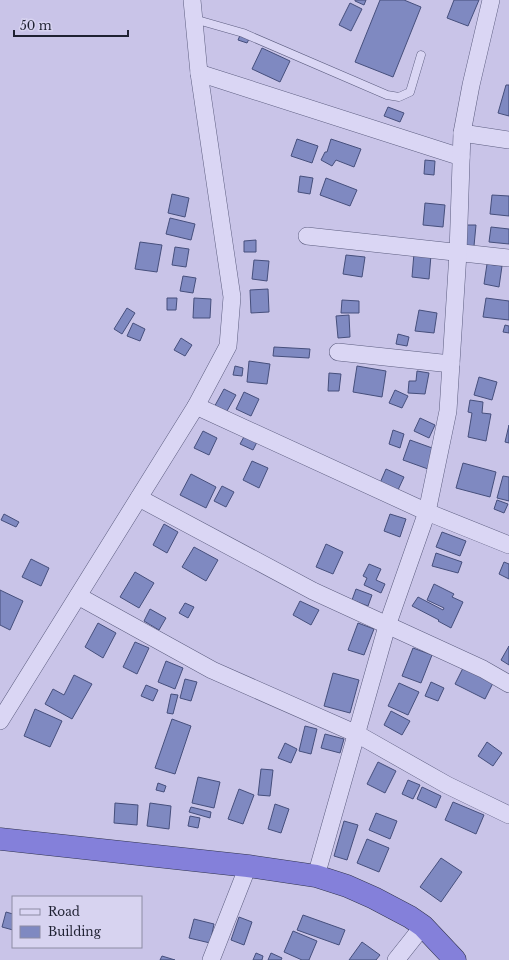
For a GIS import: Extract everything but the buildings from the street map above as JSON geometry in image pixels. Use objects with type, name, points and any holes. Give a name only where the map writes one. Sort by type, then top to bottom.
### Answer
[{"type":"highway","points":[[0,839],[248,866],[316,876],[347,886],[410,917],[423,926],[455,960]]},
{"type":"street","points":[[0,721],[196,406],[228,346],[232,297],[199,73],[192,0]]},
{"type":"street","points":[[316,876],[388,626],[427,512],[448,411],[458,253],[462,134],[471,85],[491,0]]},
{"type":"street","points":[[199,73],[461,157]]},
{"type":"street","points":[[462,134],[509,140]]},
{"type":"street","points":[[307,236],[509,258]]},
{"type":"street","points":[[338,352],[451,364]]},
{"type":"street","points":[[196,406],[427,512],[509,545]]},
{"type":"street","points":[[139,498],[313,592],[483,669],[509,684]]},
{"type":"street","points":[[78,596],[212,670],[356,734],[447,785],[509,815]]},
{"type":"street","points":[[211,960],[248,866]]},
{"type":"street","points":[[396,960],[423,926]]},
{"type":"lane","points":[[194,19],[243,33],[387,95],[400,97],[410,92],[422,55]]}]
